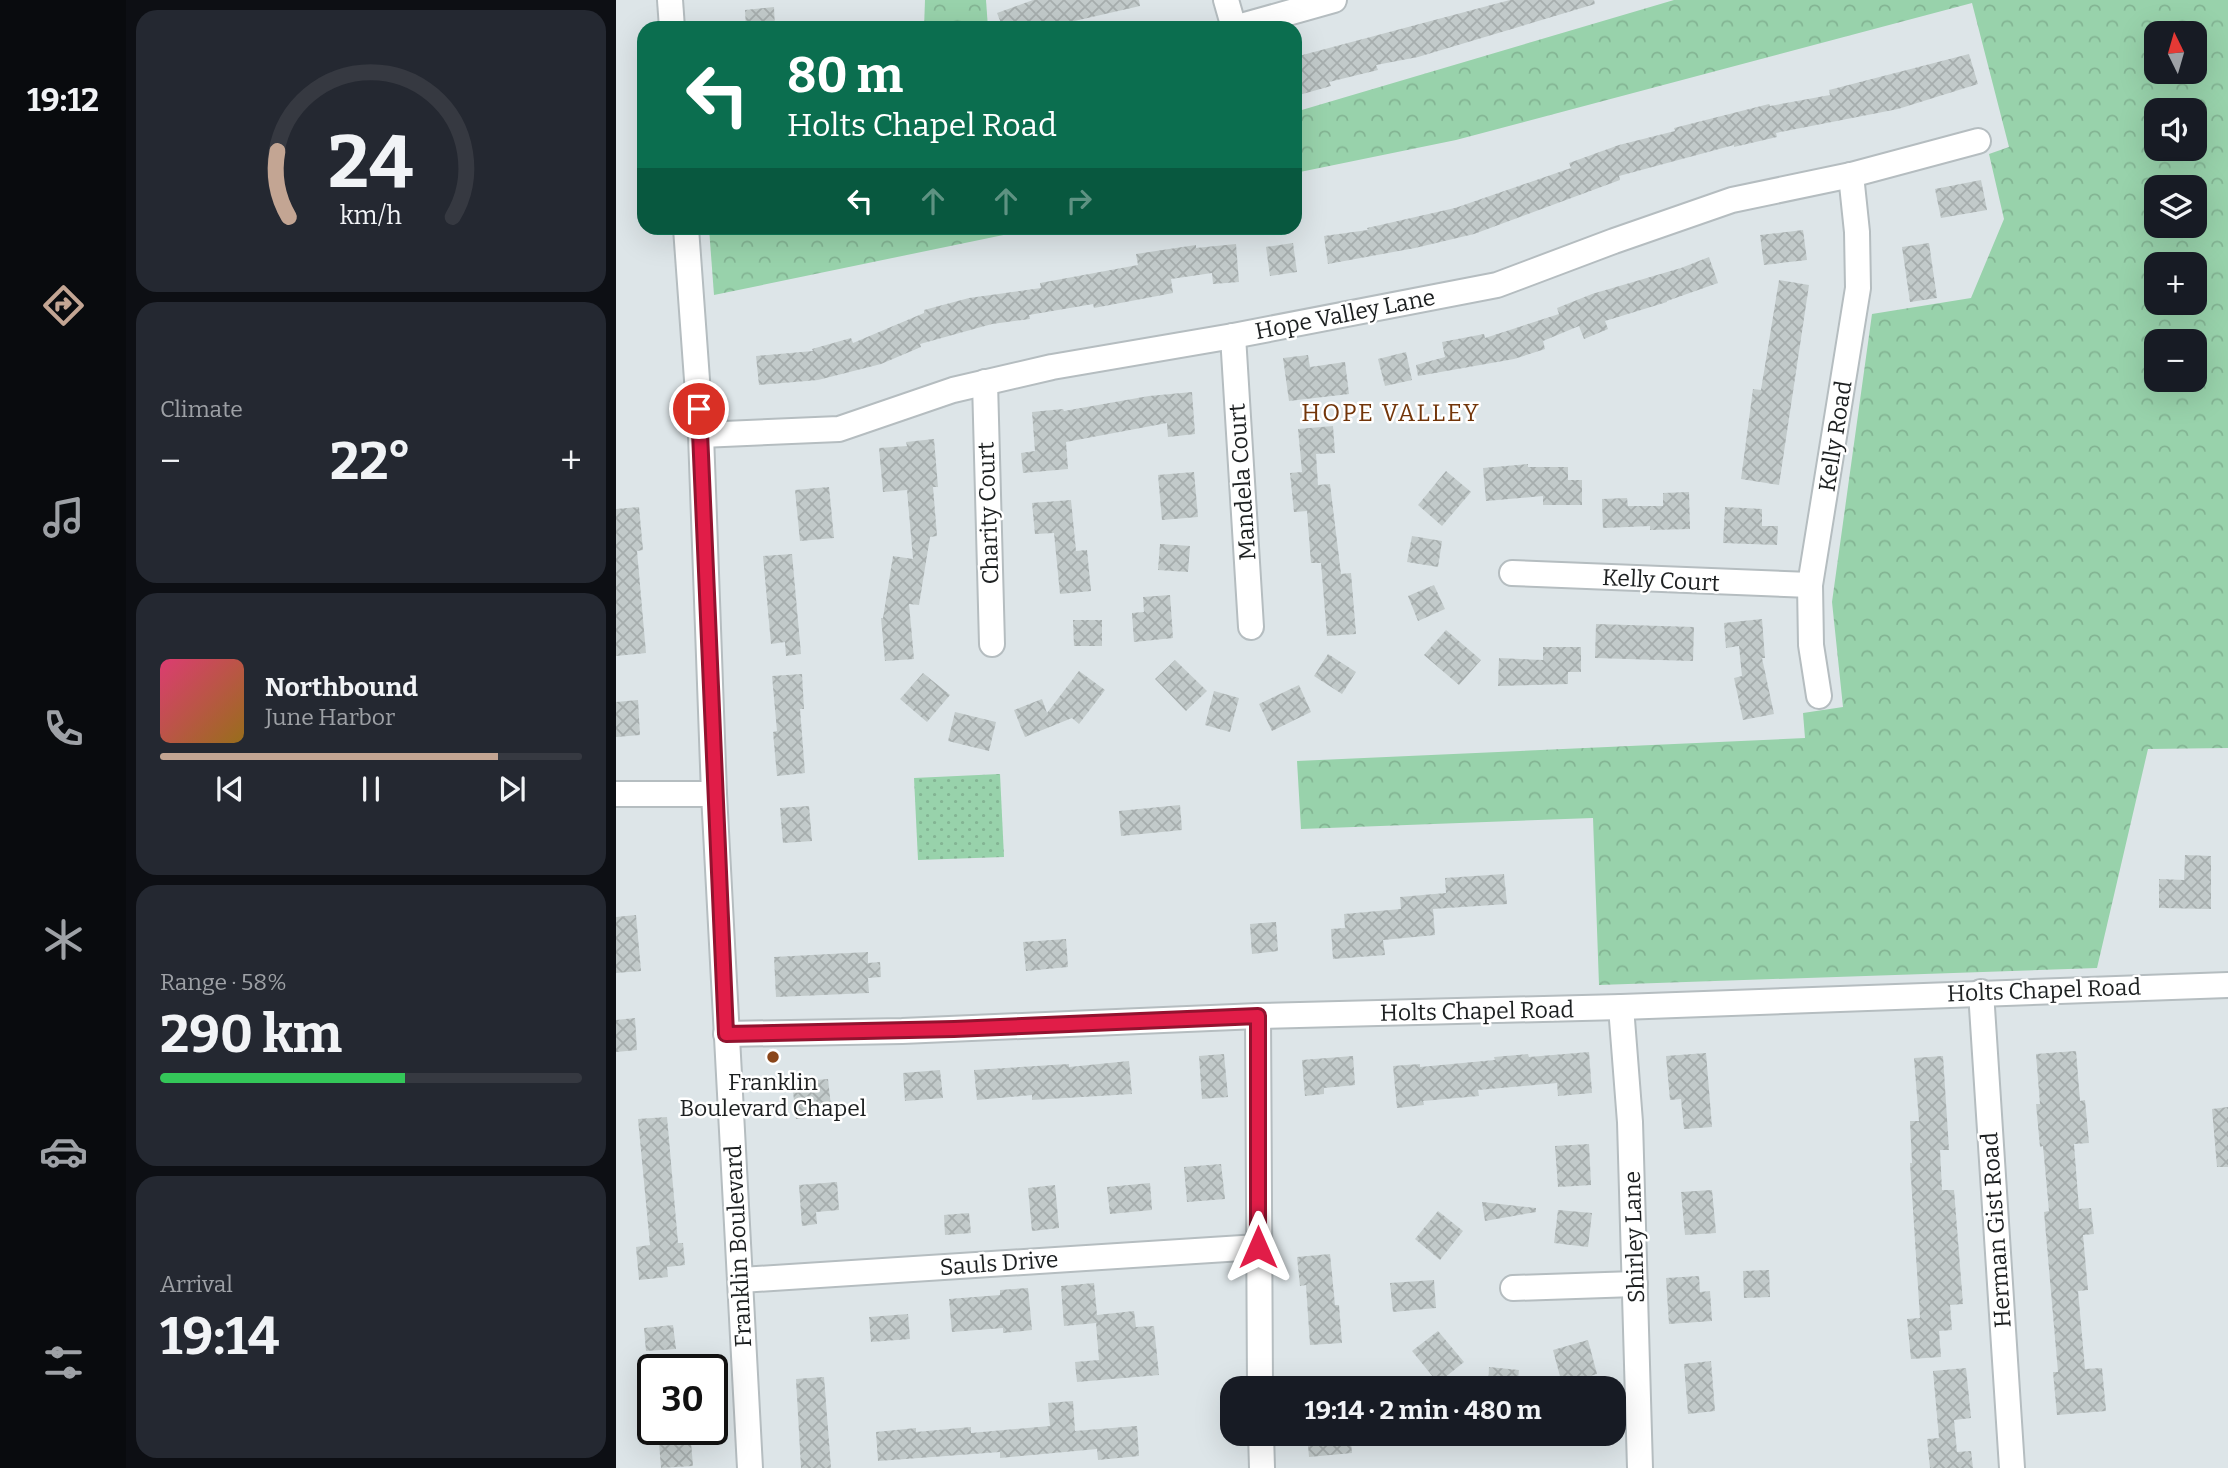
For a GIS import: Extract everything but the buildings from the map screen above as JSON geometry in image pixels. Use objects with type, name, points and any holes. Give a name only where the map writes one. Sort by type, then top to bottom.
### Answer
[{"type":"street","points":[[670,0],[672,21]]},
{"type":"street","points":[[1226,0],[1232,21]]},
{"type":"street","points":[[1259,21],[1334,0]]},
{"type":"street","name":"Hope Valley Lane","points":[[701,435],[839,429],[953,390],[1052,367],[1233,336],[1497,285],[1731,200],[1851,175],[1978,141]]},
{"type":"street","name":"Kelly Road","points":[[1819,696],[1811,645],[1810,585],[1841,404],[1857,288],[1857,232],[1851,175]]},
{"type":"street","name":"Franklin Boulevard","points":[[687,235],[701,435],[714,794],[750,1468]]},
{"type":"street","name":"Mandela Court","points":[[1233,336],[1251,627]]},
{"type":"street","name":"Charity Court","points":[[985,382],[992,644]]},
{"type":"street","name":"Kelly Court","points":[[1511,573],[1810,585]]},
{"type":"street","points":[[616,794],[714,794]]},
{"type":"street","name":"Holts Chapel Road","points":[[726,1034],[954,1029],[1258,1016],[1621,1007],[2228,985]]},
{"type":"street","name":"Herman Gist Road","points":[[1981,992],[2012,1468]]},
{"type":"street","name":"Shirley Lane","points":[[1621,1007],[1630,1122],[1640,1468]]},
{"type":"street","points":[[1258,1016],[1261,1376]]},
{"type":"street","name":"Sauls Drive","points":[[741,1280],[1258,1247]]},
{"type":"street","points":[[1513,1289],[1635,1284]]},
{"type":"street","points":[[1261,1446],[1262,1468]]},
{"type":"green space","points":[[925,0],[986,0],[988,21],[924,21]]},
{"type":"green space","points":[[1674,0],[2228,0],[2228,748],[2148,749],[2097,968],[1599,985],[1593,818],[1301,829],[1297,761],[1805,738],[1803,713],[1843,707],[1832,602],[1872,314],[1971,298],[2004,219],[1989,154],[2009,147],[1972,3],[1456,140],[1302,172],[1302,110]]},
{"type":"green space","points":[[710,235],[1003,235],[714,295]]},
{"type":"green space","points":[[1000,774],[1004,857],[918,860],[914,778]]},
{"type":"place","name":"Franklin Boulevard Chapel","points":[[773,1057]]},
{"type":"district","name":"HOPE VALLEY","points":[[1391,413]]},
{"type":"route","points":[[699,409],[726,1034],[902,1031],[1258,1016],[1258,1247]]}]
